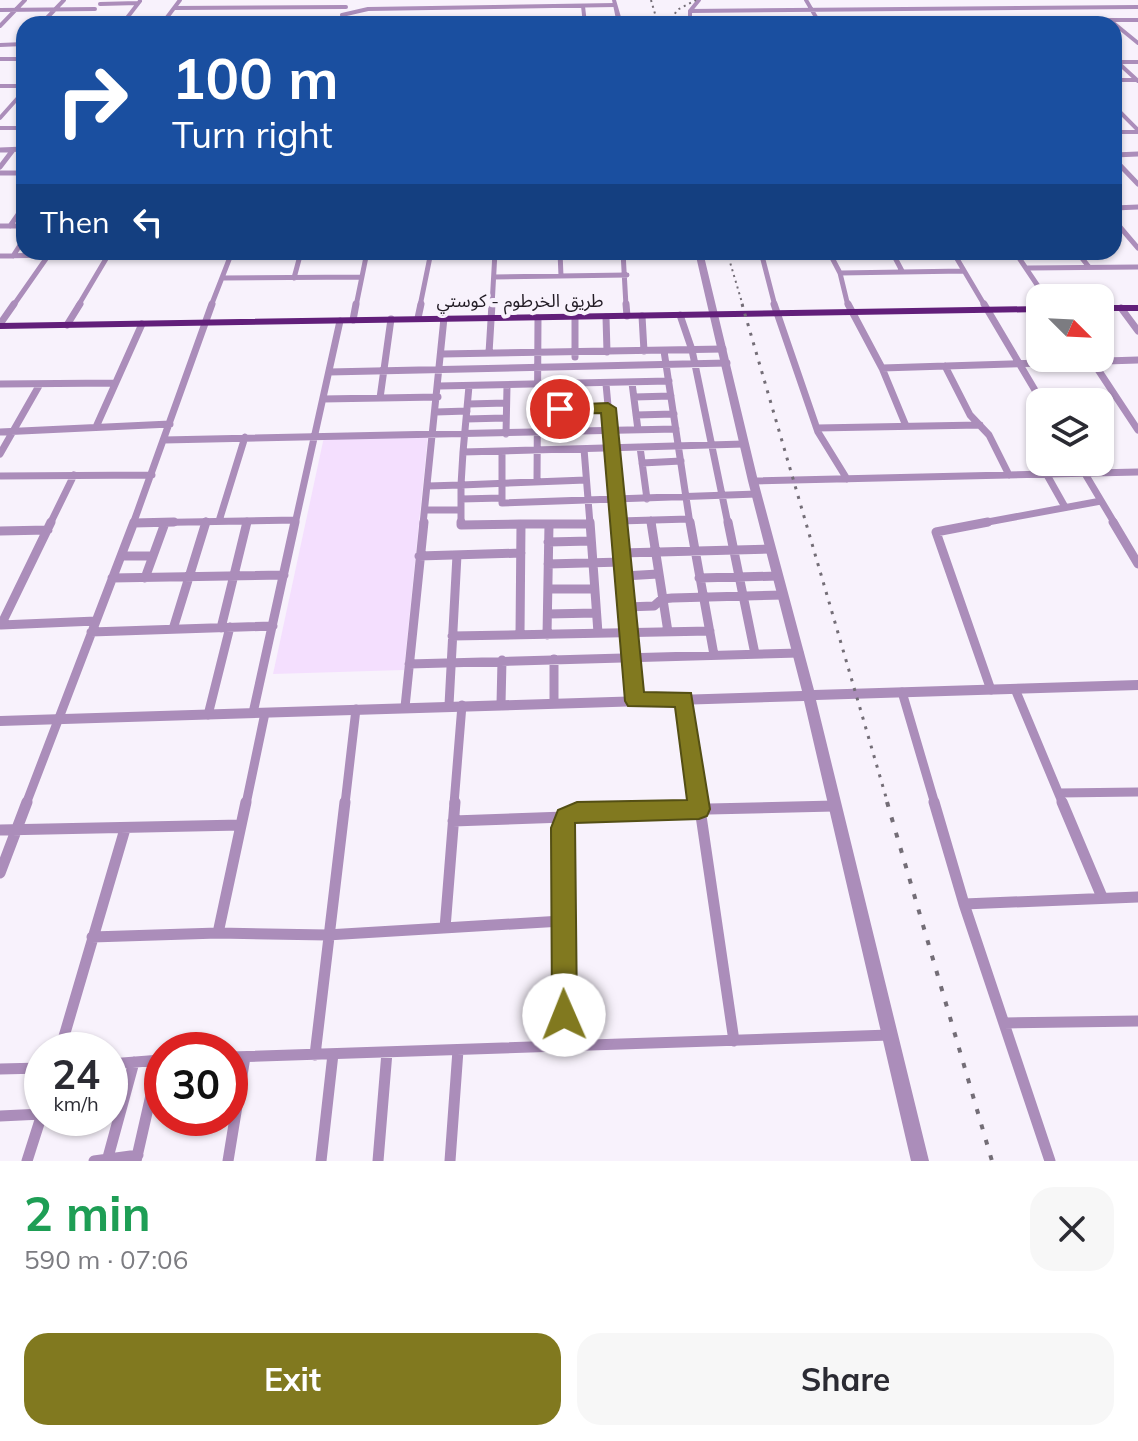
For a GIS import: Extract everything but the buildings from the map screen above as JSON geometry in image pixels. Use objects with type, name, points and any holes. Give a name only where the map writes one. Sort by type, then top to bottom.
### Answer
[{"type":"highway","points":[[1114,308],[1138,308]]},
{"type":"highway","name":"طريق الخرطوم - كوستي","points":[[0,325],[1026,309]]},
{"type":"street","points":[[0,25],[25,0]]},
{"type":"street","points":[[49,16],[64,0]]},
{"type":"street","points":[[168,16],[180,0]]},
{"type":"street","points":[[208,16],[218,0]]},
{"type":"street","points":[[426,16],[428,0]]},
{"type":"street","points":[[529,0],[529,7]]},
{"type":"street","points":[[546,0],[546,6]]},
{"type":"street","points":[[690,16],[690,11],[699,0]]},
{"type":"street","points":[[806,0],[815,16]]},
{"type":"street","points":[[1079,0],[1088,7]]},
{"type":"street","points":[[1129,0],[1138,7]]},
{"type":"street","points":[[342,15],[351,1]]},
{"type":"street","points":[[89,16],[101,2],[139,2]]},
{"type":"street","points":[[342,15],[368,9],[583,6],[614,2]]},
{"type":"street","points":[[583,6],[584,16]]},
{"type":"street","points":[[174,8],[346,7]]},
{"type":"street","points":[[1058,7],[1068,16]]},
{"type":"street","points":[[690,11],[1138,7]]},
{"type":"street","points":[[1001,8],[1009,16]]},
{"type":"street","points":[[0,10],[95,9]]},
{"type":"street","points":[[935,9],[941,16]]},
{"type":"street","points":[[846,10],[852,16]]},
{"type":"street","points":[[1122,30],[1138,43]]},
{"type":"street","points":[[9,59],[16,52]]},
{"type":"street","points":[[0,59],[16,59]]},
{"type":"street","points":[[0,118],[16,99]]},
{"type":"street","points":[[1122,115],[1138,131]]},
{"type":"street","points":[[0,150],[16,150]]},
{"type":"street","points":[[0,167],[13,150]]},
{"type":"street","points":[[1122,166],[1137,182]]},
{"type":"street","points":[[10,226],[16,217]]},
{"type":"street","points":[[0,226],[16,226]]},
{"type":"street","points":[[1122,229],[1137,246]]},
{"type":"street","points":[[13,256],[16,251]]},
{"type":"street","points":[[0,256],[16,256]]},
{"type":"street","points":[[0,325],[46,260]]},
{"type":"street","points":[[67,325],[105,260]]},
{"type":"street","points":[[0,873],[152,475],[229,260]]},
{"type":"street","points":[[294,278],[299,260]]},
{"type":"street","points":[[353,320],[365,260]]},
{"type":"street","points":[[418,318],[429,260]]},
{"type":"street","points":[[489,353],[495,260]]},
{"type":"street","points":[[560,260],[561,276]]},
{"type":"street","points":[[624,260],[627,316]]},
{"type":"street","points":[[701,260],[753,481],[799,653],[920,1161]]},
{"type":"street","points":[[763,260],[776,312],[817,428],[828,453],[843,468],[847,479]]},
{"type":"street","points":[[833,260],[840,273],[850,312],[882,368],[906,426]]},
{"type":"street","points":[[896,260],[902,271]]},
{"type":"street","points":[[958,260],[1034,388]]},
{"type":"street","points":[[1021,260],[1037,284]]},
{"type":"street","points":[[1083,260],[1089,267]]},
{"type":"street","points":[[1027,268],[1138,267]]},
{"type":"street","points":[[840,273],[964,271]]},
{"type":"street","points":[[494,277],[627,275]]},
{"type":"street","points":[[222,278],[362,277]]},
{"type":"street","points":[[1121,308],[1138,331]]},
{"type":"street","points":[[680,315],[692,350],[755,654]]},
{"type":"street","points":[[642,316],[644,351]]},
{"type":"street","points":[[575,317],[576,366]]},
{"type":"street","points":[[606,317],[607,352]]},
{"type":"street","points":[[405,707],[444,318]]},
{"type":"street","points":[[537,482],[538,318]]},
{"type":"street","points":[[380,398],[391,319]]},
{"type":"street","points":[[218,933],[241,825],[273,626],[340,321]]},
{"type":"street","points":[[96,427],[142,324]]},
{"type":"street","points":[[442,354],[723,349]]},
{"type":"street","points":[[664,351],[694,551],[714,655]]},
{"type":"street","points":[[1114,361],[1138,360]]},
{"type":"street","points":[[329,372],[727,363]]},
{"type":"street","points":[[882,368],[1026,364]]},
{"type":"street","points":[[945,366],[970,415],[989,435],[1009,475]]},
{"type":"street","points":[[1100,372],[1137,425]]},
{"type":"street","points":[[439,386],[669,381]]},
{"type":"street","points":[[0,384],[115,383]]},
{"type":"street","points":[[632,383],[638,430]]},
{"type":"street","points":[[0,454],[40,384]]},
{"type":"street","points":[[559,384],[562,433]]},
{"type":"street","points":[[606,384],[635,701]]},
{"type":"street","points":[[469,386],[461,525],[590,524]]},
{"type":"street","points":[[506,434],[507,386]]},
{"type":"street","points":[[634,397],[671,396]]},
{"type":"street","points":[[323,399],[438,397]]},
{"type":"street","points":[[436,412],[467,411],[506,403]]},
{"type":"street","points":[[537,410],[608,408]]},
{"type":"street","points":[[467,411],[505,418]]},
{"type":"street","points":[[636,415],[674,414]]},
{"type":"street","points":[[0,432],[170,424]]},
{"type":"street","points":[[817,428],[980,425]]},
{"type":"street","points":[[164,440],[676,429]]},
{"type":"street","points":[[219,521],[245,437]]},
{"type":"street","points":[[463,452],[744,444]]},
{"type":"street","points":[[640,447],[647,499]]},
{"type":"street","points":[[584,449],[598,633]]},
{"type":"street","points":[[501,524],[502,452]]},
{"type":"street","points":[[642,463],[681,461]]},
{"type":"street","points":[[1114,473],[1138,472]]},
{"type":"street","points":[[74,475],[1,625],[96,621]]},
{"type":"street","points":[[0,476],[152,475]]},
{"type":"street","points":[[753,481],[1026,475]]},
{"type":"street","points":[[1048,476],[1065,507]]},
{"type":"street","points":[[1086,476],[1138,564]]},
{"type":"street","points":[[428,486],[586,480]]},
{"type":"street","points":[[461,499],[588,501],[757,494]]},
{"type":"street","points":[[991,690],[936,532],[1101,501]]},
{"type":"street","points":[[425,510],[461,510]]},
{"type":"street","points":[[619,521],[689,519]]},
{"type":"street","points":[[134,523],[296,520]]},
{"type":"street","points":[[651,520],[668,632]]},
{"type":"street","points":[[173,629],[206,521]]},
{"type":"street","points":[[208,715],[247,521]]},
{"type":"street","points":[[145,578],[165,523]]},
{"type":"street","points":[[520,634],[521,524]]},
{"type":"street","points":[[547,635],[549,524]]},
{"type":"street","points":[[0,531],[48,530]]},
{"type":"street","points":[[548,542],[591,541]]},
{"type":"street","points":[[548,564],[593,563],[656,553],[770,549]]},
{"type":"street","points":[[419,556],[521,553]]},
{"type":"street","points":[[445,928],[453,821],[455,705],[451,663],[457,555]]},
{"type":"street","points":[[121,556],[153,556]]},
{"type":"street","points":[[624,576],[658,574]]},
{"type":"street","points":[[112,578],[284,575]]},
{"type":"street","points":[[699,578],[778,576]]},
{"type":"street","points":[[548,589],[594,589]]},
{"type":"street","points":[[626,607],[654,606],[662,599],[783,595]]},
{"type":"street","points":[[548,614],[596,613]]},
{"type":"street","points":[[91,632],[273,626]]},
{"type":"street","points":[[452,636],[710,631]]},
{"type":"street","points":[[409,664],[799,653]]},
{"type":"street","points":[[554,659],[554,703]]},
{"type":"street","points":[[501,704],[502,660]]},
{"type":"street","points":[[0,721],[1138,685]]},
{"type":"street","points":[[1015,689],[1102,897]]},
{"type":"street","points":[[902,692],[964,904],[1050,1161]]},
{"type":"street","points":[[684,699],[734,1041]]},
{"type":"street","points":[[315,1055],[356,709]]},
{"type":"street","points":[[1059,793],[1138,792]]},
{"type":"street","points":[[453,821],[565,817],[577,812],[834,806]]},
{"type":"street","points":[[565,817],[562,828],[565,1046]]},
{"type":"street","points":[[0,830],[241,825]]},
{"type":"street","points":[[65,1032],[125,829]]},
{"type":"street","points":[[964,904],[1138,897]]},
{"type":"street","points":[[92,937],[218,933],[327,935],[562,921]]},
{"type":"street","points":[[1004,1023],[1138,1021]]},
{"type":"street","points":[[248,1057],[890,1035]]},
{"type":"street","points":[[450,1161],[458,1050]]},
{"type":"street","points":[[378,1161],[387,1052]]},
{"type":"street","points":[[321,1161],[333,1054]]},
{"type":"street","points":[[128,1062],[144,1061]]},
{"type":"street","points":[[128,1077],[134,1062]]},
{"type":"street","points":[[0,1069],[24,1068]]},
{"type":"street","points":[[0,1116],[42,1114],[27,1161]]},
{"type":"street","points":[[109,1136],[103,1160],[137,1158],[144,1129]]},
{"type":"street","points":[[228,1161],[232,1136]]},
{"type":"shaded area","points":[[428,435],[404,670],[273,674],[324,437]]},
{"type":"railway","points":[[651,0],[656,16]]},
{"type":"railway","points":[[674,16],[677,10],[696,0]]},
{"type":"railway","points":[[729,260],[743,306]]},
{"type":"railway","points":[[742,304],[888,804]]},
{"type":"railway","points":[[887,802],[992,1161]]},
{"type":"route","points":[[560,409],[608,408],[635,701],[684,699],[699,809],[577,812],[565,817],[562,828],[564,1015]]}]
